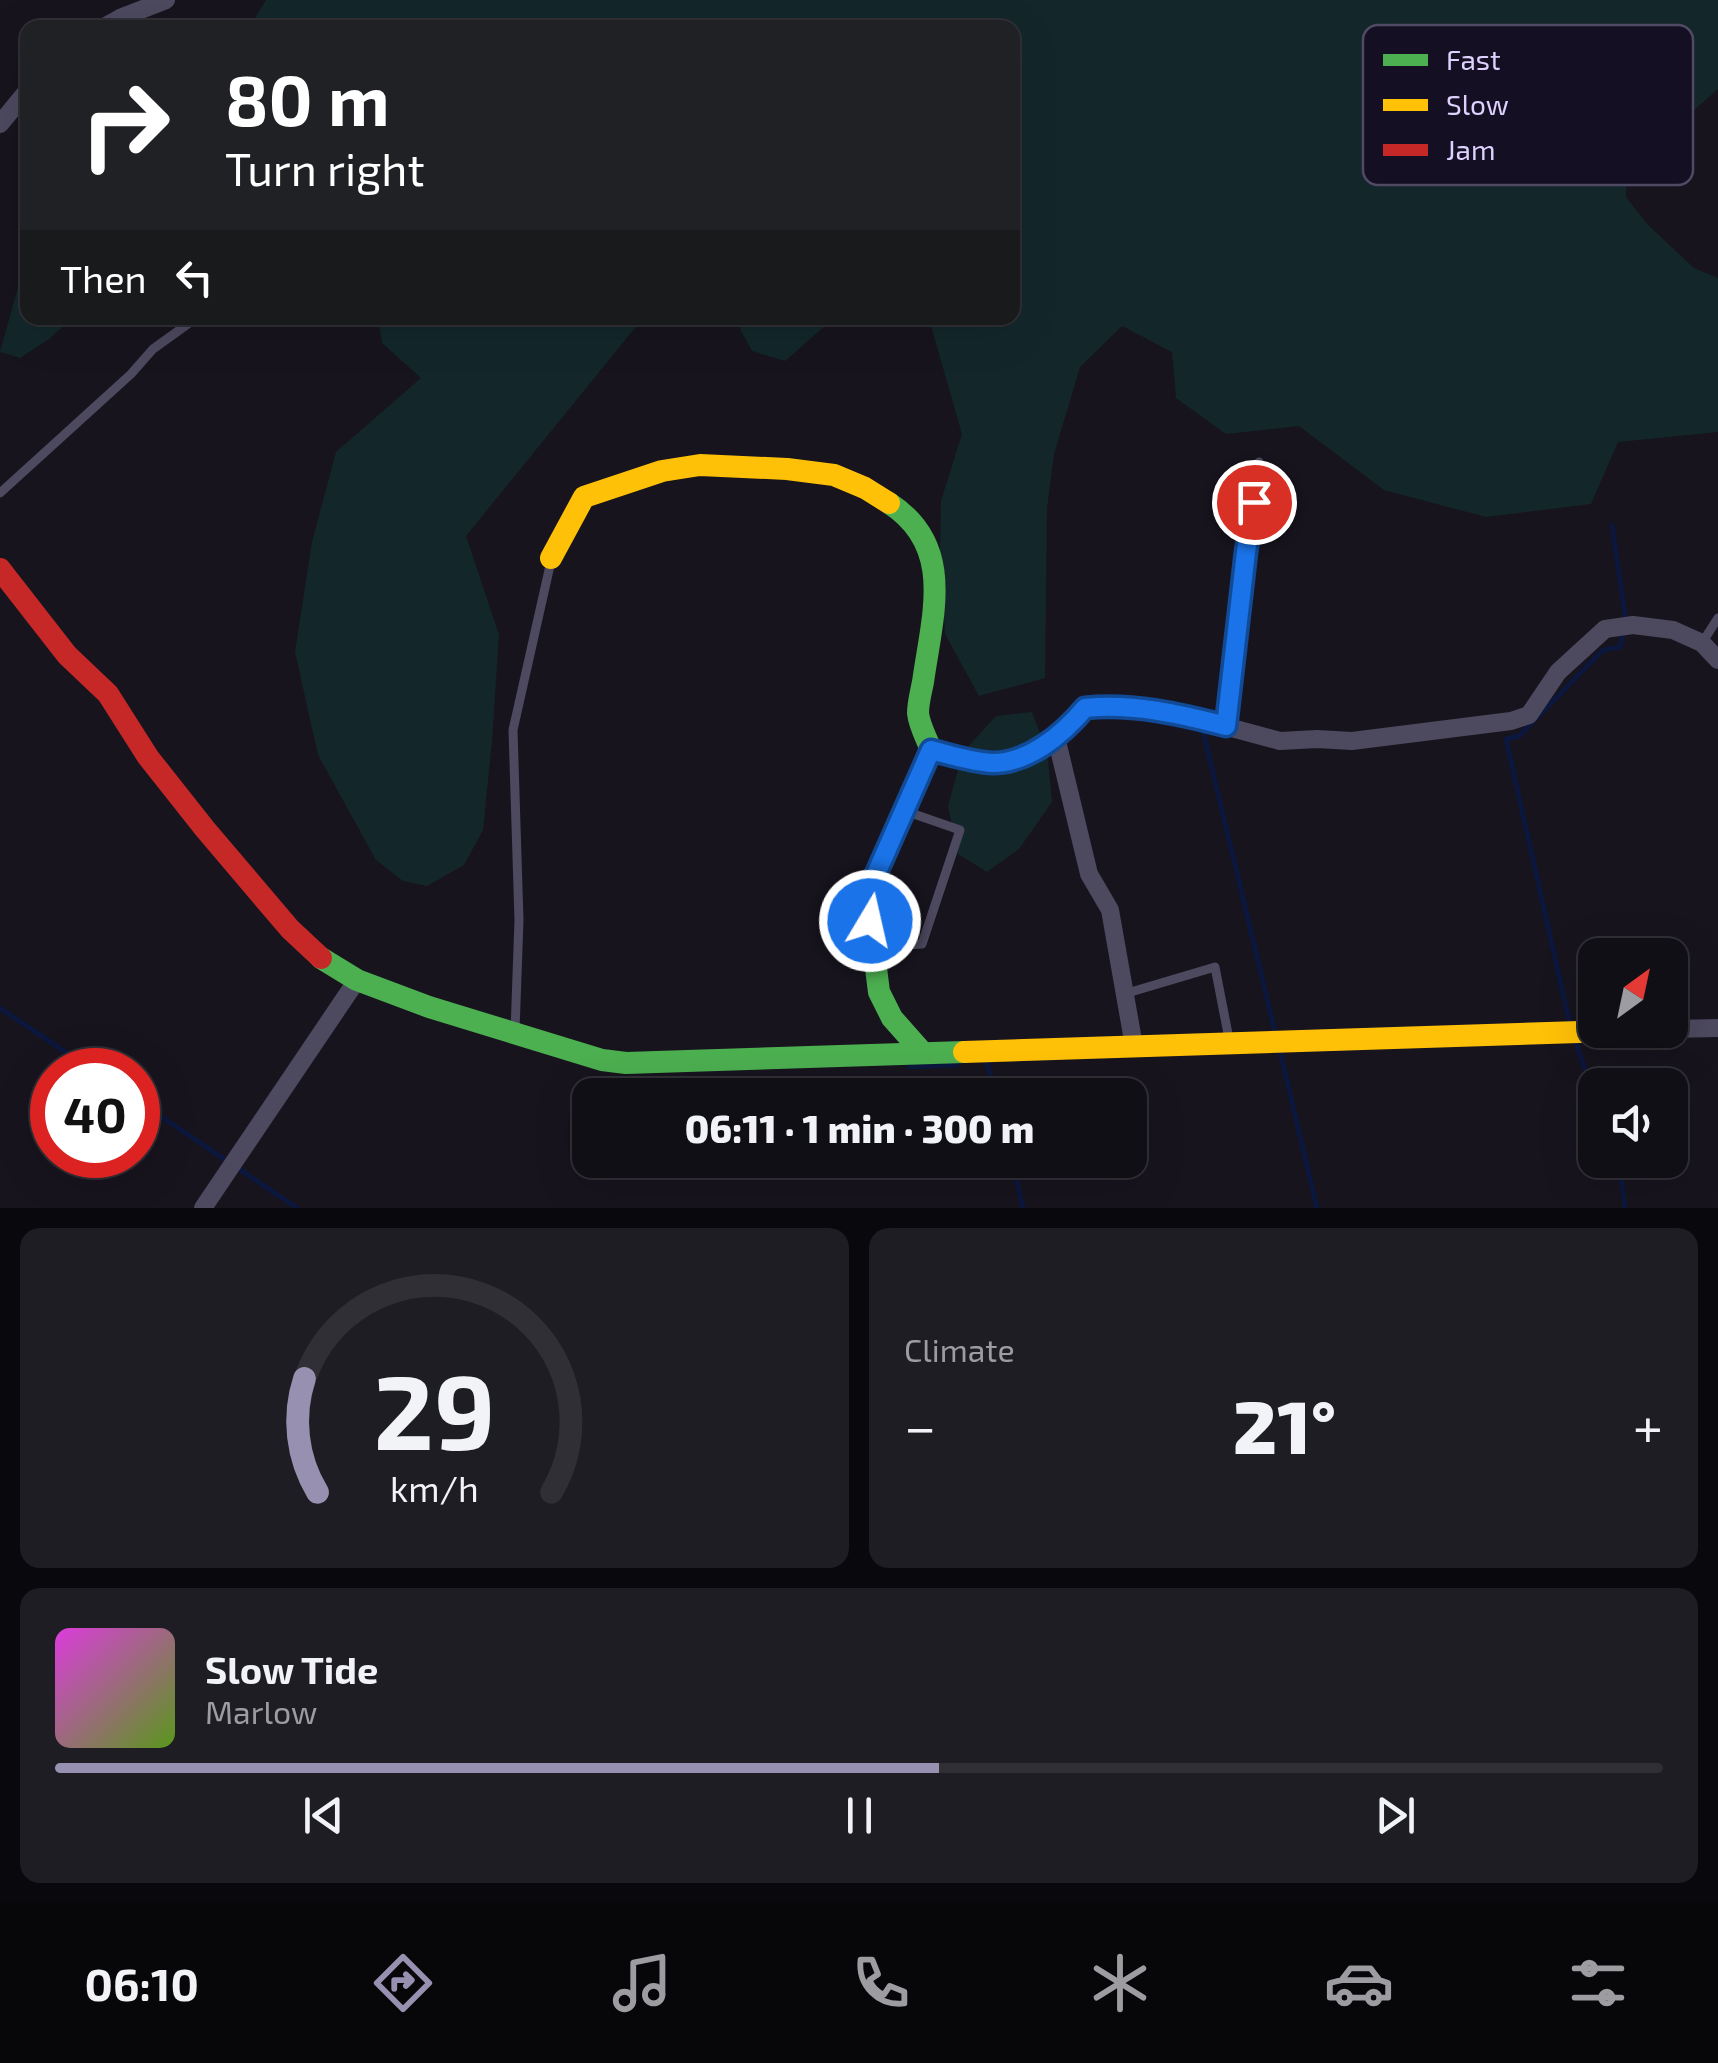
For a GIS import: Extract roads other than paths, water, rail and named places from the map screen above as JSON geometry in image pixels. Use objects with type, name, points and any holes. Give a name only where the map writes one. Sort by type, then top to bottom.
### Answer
[{"type":"street","points":[[116,20],[166,0]]},
{"type":"street","points":[[1,118],[20,98]]},
{"type":"street","points":[[552,558],[584,497],[662,471],[700,465],[787,468],[834,475],[865,488],[904,513],[930,550],[934,572],[935,596],[918,715],[931,750],[876,874],[870,921],[879,992],[892,1018],[923,1053]]},
{"type":"street","points":[[0,569],[68,655],[108,694],[148,757],[205,829],[290,930],[324,961],[357,980],[429,1007],[602,1060],[1578,1032]]},
{"type":"street","points":[[931,750],[975,761],[1020,759],[1066,730],[1085,708],[1108,706],[1180,714],[1280,741],[1352,741],[1511,722],[1529,715],[1558,672],[1605,629],[1634,625],[1672,630],[1702,644],[1718,660]]},
{"type":"street","points":[[1056,737],[1089,874],[1110,910],[1134,1046]]},
{"type":"street","points":[[203,1208],[357,980]]},
{"type":"street","points":[[1688,1029],[1718,1028]]},
{"type":"lane","points":[[0,492],[153,349],[186,325]]},
{"type":"lane","points":[[1226,726],[1259,462]]},
{"type":"lane","points":[[515,1034],[519,920],[513,730],[552,558]]},
{"type":"lane","points":[[1702,644],[1718,618]]},
{"type":"lane","points":[[872,947],[922,944],[960,830],[906,811]]},
{"type":"lane","points":[[1124,994],[1215,968],[1230,1042]]},
{"type":"waterway","points":[[1612,526],[1626,622]]},
{"type":"waterway","points":[[1570,1025],[1506,739],[1519,736],[1603,650],[1620,647],[1623,633]]},
{"type":"waterway","points":[[1202,727],[1276,1036]]},
{"type":"waterway","points":[[0,1008],[59,1048]]},
{"type":"waterway","points":[[1575,1040],[1584,1068]]},
{"type":"waterway","points":[[1280,1051],[1317,1208]]},
{"type":"waterway","points":[[987,1063],[991,1078]]},
{"type":"waterway","points":[[909,1067],[956,1065]]},
{"type":"waterway","points":[[160,1116],[297,1208]]},
{"type":"waterway","points":[[1016,1178],[1023,1208]]},
{"type":"waterway","points":[[1621,1178],[1625,1208]]}]
